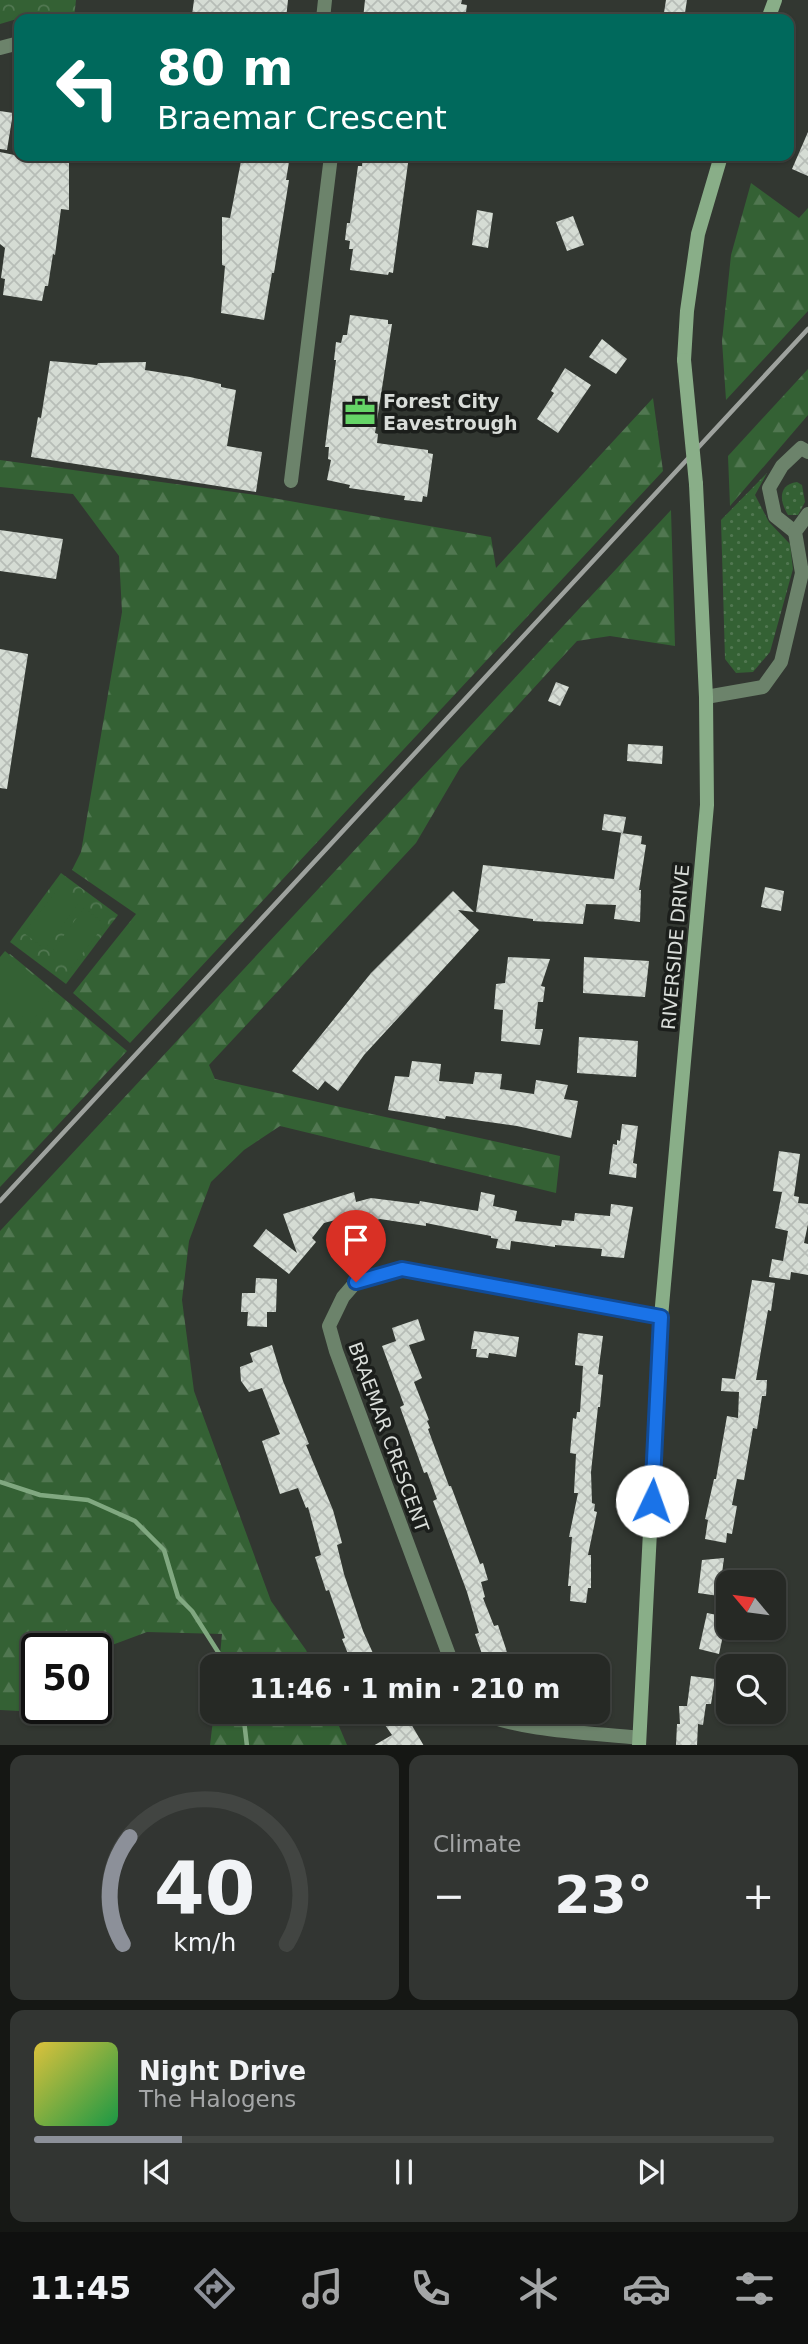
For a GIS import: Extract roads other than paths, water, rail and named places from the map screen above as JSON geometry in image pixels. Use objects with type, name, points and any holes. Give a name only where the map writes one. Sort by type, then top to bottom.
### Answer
[{"type":"main road","name":"RIVERSIDE DRIVE","points":[[639,1742],[661,1317],[707,805],[706,697],[696,500],[684,360],[687,311],[698,234],[719,161]]},
{"type":"street","points":[[291,481],[330,161]]},
{"type":"street","points":[[706,697],[763,687],[781,662],[802,573],[795,532],[775,516],[769,488],[782,466],[801,448],[808,452]]},
{"type":"street","points":[[795,532],[808,514]]},
{"type":"street","name":"BRAEMAR CRESCENT","points":[[449,1654],[336,1351],[329,1326],[343,1297],[356,1282],[402,1269],[661,1317]]},
{"type":"street","points":[[520,1724],[639,1742]]},
{"type":"waterway","points":[[0,1482],[40,1495],[88,1500],[135,1521],[164,1550],[178,1597],[192,1611],[219,1654]]},
{"type":"waterway","points":[[244,1724],[247,1745]]},
{"type":"railway","points":[[0,1201],[808,329]]},
{"type":"place","name":"Forest City Eavestrough","points":[[360,412]]}]
